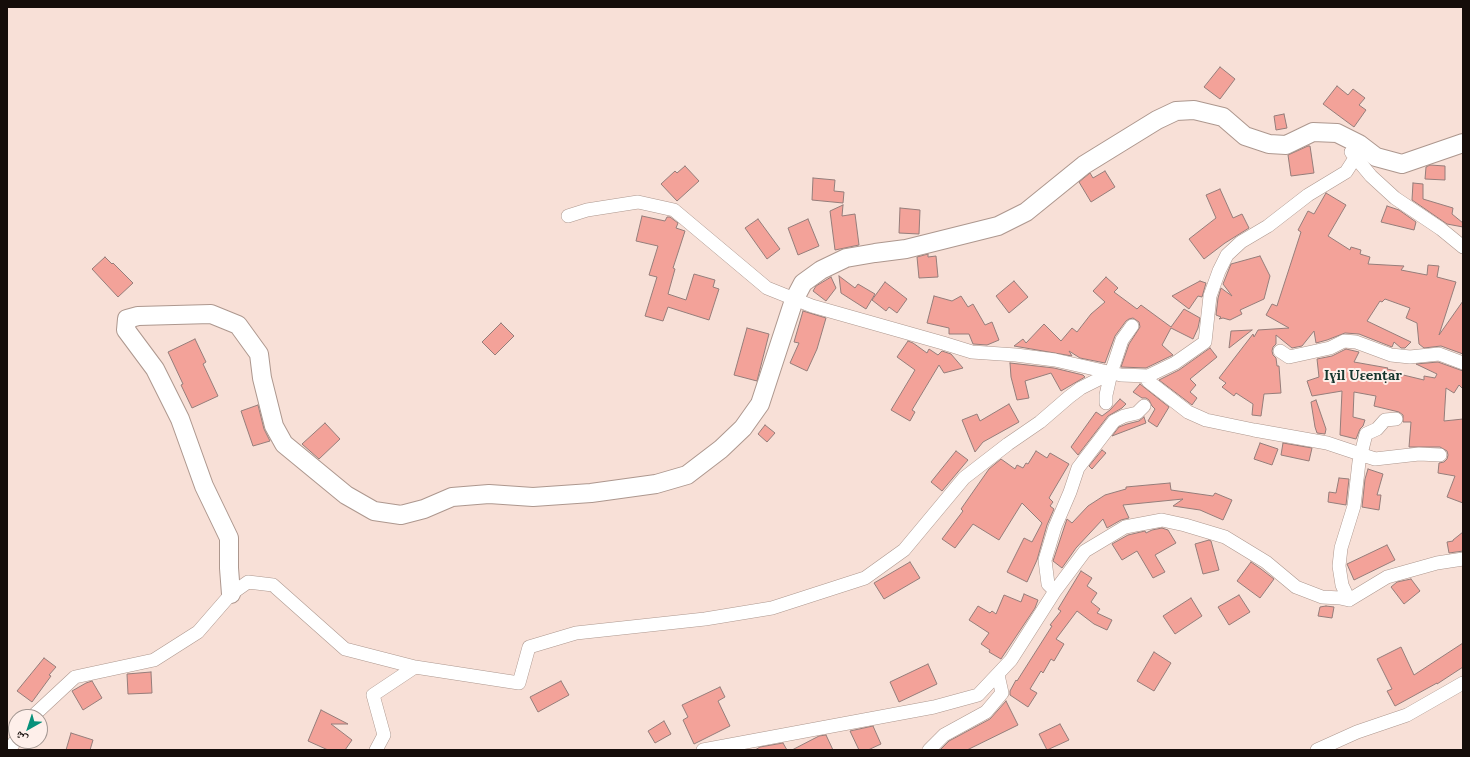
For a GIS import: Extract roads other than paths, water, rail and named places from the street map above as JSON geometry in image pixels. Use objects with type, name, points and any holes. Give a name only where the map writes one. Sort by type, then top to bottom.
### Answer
[{"type":"street","points":[[232,594],[229,568],[229,538],[204,486],[180,419],[155,369],[126,330],[127,318],[138,316],[211,314],[238,325],[258,354],[262,378],[274,426],[284,444],[346,494],[374,511],[401,515],[424,509],[452,497],[489,494],[533,497],[591,493],[656,484],[687,474],[722,448],[743,428],[760,404],[794,300],[803,282],[821,270],[846,258],[906,250],[998,226],[1026,212],[1084,165],[1157,120],[1176,111],[1194,110],[1223,117],[1245,136],[1268,144],[1286,144],[1313,132],[1337,133],[1357,151],[1371,176],[1395,198],[1441,229],[1463,247]]},
{"type":"street","points":[[1357,151],[1402,164],[1463,143]]},
{"type":"street","points":[[568,216],[587,210],[638,202],[674,210],[767,288],[794,300],[972,352],[1016,355],[1055,360],[1121,375],[1148,376],[1175,363],[1205,342],[1210,296],[1219,271],[1227,255],[1241,242],[1268,226],[1308,195],[1346,172],[1357,151]]},
{"type":"street","points":[[1371,176],[1376,157]]},
{"type":"street","points":[[1106,403],[1106,394],[1111,372],[1122,340],[1132,326]]},
{"type":"street","points":[[1280,351],[1289,357],[1330,348],[1344,341],[1356,342],[1391,355],[1410,357],[1438,354],[1463,363]]},
{"type":"street","points":[[40,709],[74,677],[154,660],[198,632],[232,594],[248,582],[274,585],[345,649],[415,667],[519,683],[529,647],[576,633],[705,620],[772,608],[865,578],[904,550],[964,478],[1008,444],[1040,422],[1081,388],[1111,372]]},
{"type":"street","points":[[1145,376],[1148,381],[1188,412],[1206,420],[1327,443],[1375,459],[1419,454],[1440,455]]},
{"type":"street","points":[[1055,591],[1048,584],[1045,560],[1055,527],[1070,492],[1078,468],[1114,421],[1136,412],[1144,406]]},
{"type":"street","points":[[1349,600],[1342,584],[1339,566],[1341,548],[1354,506],[1359,462],[1366,434],[1377,429],[1385,420],[1396,419]]},
{"type":"street","points":[[703,750],[934,706],[978,695],[1011,660],[1055,591],[1085,551],[1126,527],[1162,520],[1225,537],[1266,562],[1296,587],[1322,597],[1349,600],[1387,577],[1437,562],[1463,559]]},
{"type":"street","points":[[376,750],[384,735],[373,694],[415,667]]},
{"type":"street","points":[[929,750],[944,735],[986,712],[1002,693],[998,674]]},
{"type":"street","points":[[1318,750],[1357,732],[1407,715],[1463,683]]},
{"type":"street","points":[[369,750],[384,735]]},
{"type":"district","name":"Iɣil Uɛenṭar","points":[[1363,376]]}]
